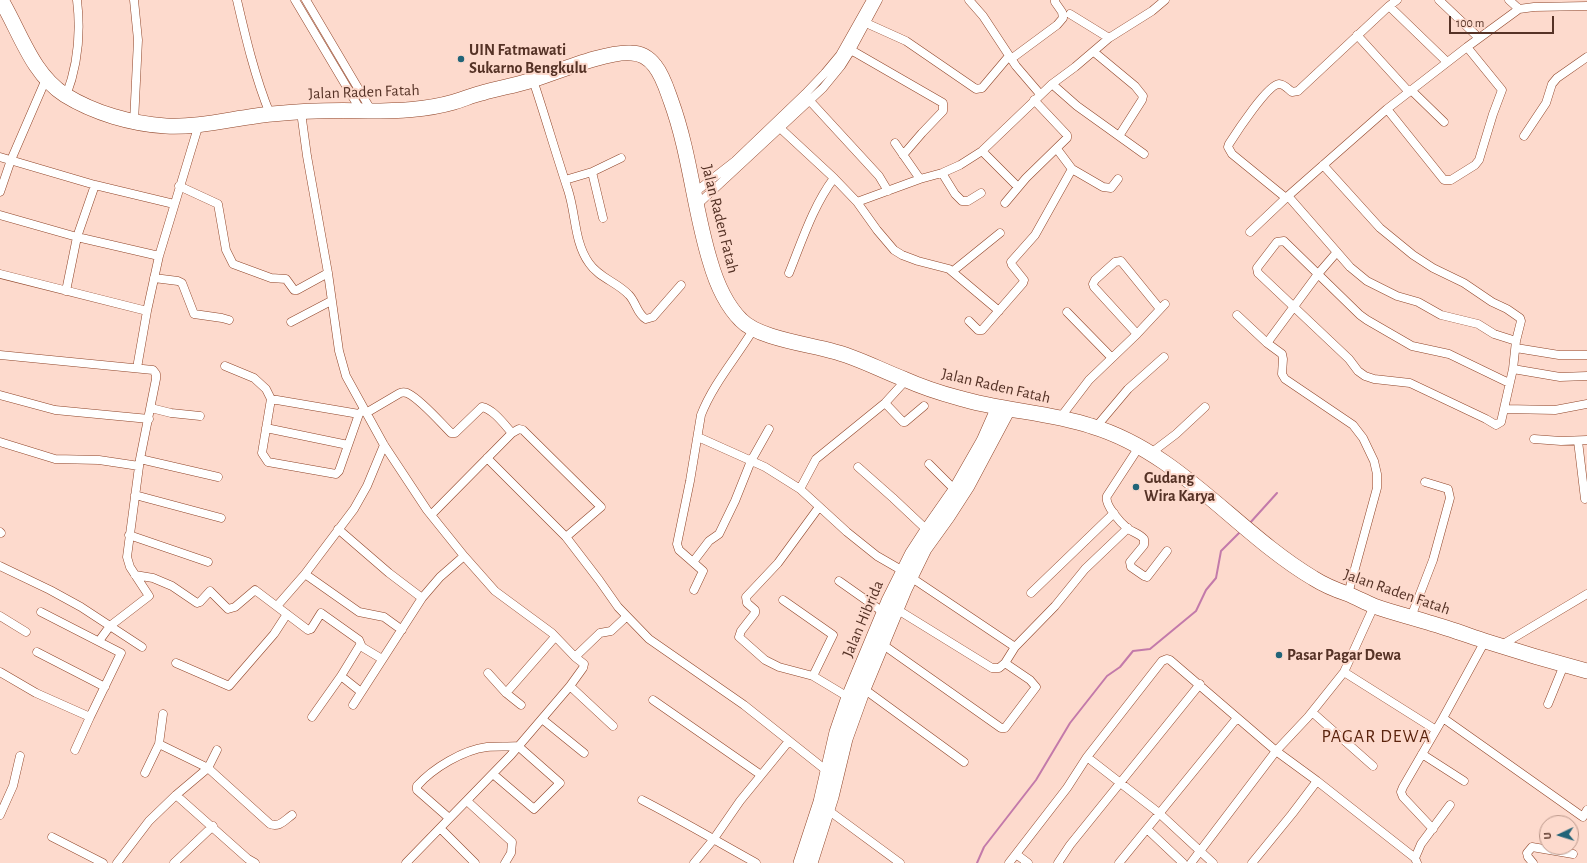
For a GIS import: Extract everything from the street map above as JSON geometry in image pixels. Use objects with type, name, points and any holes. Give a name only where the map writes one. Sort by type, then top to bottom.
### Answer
[{"type":"highway","name":"Jalan Raden Fatah","points":[[3,7],[46,79],[66,96],[94,109],[134,122],[174,126],[270,114],[301,112],[407,111],[438,106],[533,80],[615,54],[635,53],[646,57],[652,61],[659,72],[672,104],[679,127],[704,239],[717,281],[723,295],[741,321],[753,330],[838,352],[906,380],[956,398],[1060,418],[1096,427],[1120,436],[1145,450],[1225,511],[1282,558],[1324,585],[1374,606],[1587,671]]},
{"type":"main road","name":"Jalan Hibrida","points":[[800,863],[820,802],[836,732],[848,697],[883,612],[907,574],[927,530],[955,490],[1003,408]]},
{"type":"main road","points":[[810,863],[828,810],[846,739],[882,644],[898,610],[907,574],[948,517],[968,486],[1003,408]]},
{"type":"street","points":[[66,96],[74,72],[78,45],[79,27],[77,0]]},
{"type":"street","points":[[134,0],[138,40],[134,122]]},
{"type":"street","points":[[237,0],[249,53],[270,114]]},
{"type":"street","points":[[295,0],[340,75],[366,111]]},
{"type":"street","points":[[306,0],[348,71],[366,111]]},
{"type":"street","points":[[696,199],[780,128],[809,97],[840,55],[871,0]]},
{"type":"street","points":[[696,199],[735,161],[809,97],[823,88],[841,66],[878,0]]},
{"type":"street","points":[[969,0],[983,16],[1010,58],[1040,94]]},
{"type":"street","points":[[866,23],[906,41],[976,89],[982,88],[1010,58],[1057,25],[1063,18],[1062,12],[1055,0]]},
{"type":"street","points":[[857,202],[920,179],[942,173],[960,165],[982,151],[1052,84],[1094,52],[1109,38],[1152,11],[1165,0]]},
{"type":"street","points":[[1397,0],[1357,35],[1298,92],[1292,92],[1280,84],[1274,86],[1251,111],[1228,147],[1232,154],[1287,197],[1350,267],[1367,281],[1397,296],[1418,302],[1441,315],[1478,324],[1516,345],[1559,355],[1587,355]]},
{"type":"street","points":[[1439,0],[1479,38]]},
{"type":"street","points":[[1509,0],[1519,9]]},
{"type":"street","points":[[1389,6],[1447,62]]},
{"type":"street","points":[[1250,232],[1287,197],[1387,109],[1447,62],[1519,9],[1534,7],[1587,6]]},
{"type":"street","points":[[1070,14],[1109,38]]},
{"type":"street","points":[[1357,35],[1410,91],[1444,122]]},
{"type":"street","points":[[1387,109],[1444,180],[1451,180],[1475,165],[1482,154],[1492,114],[1502,90],[1467,47]]},
{"type":"street","points":[[851,50],[943,103],[943,111],[903,155]]},
{"type":"street","points":[[1094,52],[1135,86],[1143,96],[1142,100],[1119,136]]},
{"type":"street","points":[[1524,136],[1546,103],[1552,84],[1557,78],[1587,58]]},
{"type":"street","points":[[340,75],[348,71]]},
{"type":"street","points":[[0,192],[11,160],[46,79]]},
{"type":"street","points":[[533,80],[565,180],[581,249],[588,262],[594,270],[602,276],[622,287],[631,297],[643,318],[649,319],[653,317],[680,285]]},
{"type":"street","points":[[1052,84],[1078,106],[1144,154]]},
{"type":"street","points":[[809,97],[879,176],[888,191]]},
{"type":"street","points":[[1005,204],[1018,187],[1066,140],[1067,135],[1034,100]]},
{"type":"street","points":[[301,112],[342,364],[363,412],[431,515],[464,556],[495,591],[555,637],[584,664],[583,668],[570,686],[518,746],[406,863]]},
{"type":"street","points":[[136,368],[159,256],[199,124]]},
{"type":"street","points":[[780,128],[834,178],[857,202],[876,230],[894,250],[902,255],[918,261],[937,264],[953,271],[999,311]]},
{"type":"street","points":[[895,143],[920,179]]},
{"type":"street","points":[[1057,149],[1072,169],[1107,188],[1112,187],[1118,178]]},
{"type":"street","points":[[982,151],[1018,187]]},
{"type":"street","points":[[0,157],[95,185],[174,204]]},
{"type":"street","points":[[565,180],[592,172],[621,158]]},
{"type":"street","points":[[1323,165],[1380,228],[1413,255],[1433,268],[1464,283],[1492,302],[1520,317],[1521,321],[1513,369],[1501,422],[1496,425],[1410,383],[1365,376],[1358,371],[1349,359],[1258,273],[1256,269],[1258,265],[1277,242],[1283,241],[1360,315],[1412,346],[1429,348],[1436,352],[1449,354],[1509,383]]},
{"type":"street","points":[[969,321],[981,331],[1024,282],[1011,262],[1035,235],[1072,169]]},
{"type":"street","points":[[592,172],[603,218]]},
{"type":"street","points":[[942,173],[955,194],[962,201],[968,201],[982,193]]},
{"type":"street","points":[[789,273],[806,228],[834,178]]},
{"type":"street","points":[[66,291],[77,237],[95,185]]},
{"type":"street","points":[[179,186],[218,204],[226,250],[233,264],[271,278],[286,279],[294,290],[297,290],[328,274]]},
{"type":"street","points":[[0,215],[77,237],[159,256]]},
{"type":"street","points":[[953,271],[1000,233]]},
{"type":"street","points":[[1267,343],[1318,274],[1337,252]]},
{"type":"street","points":[[1060,418],[1089,380],[1137,334],[1162,306],[1121,262],[1115,262],[1093,284],[1094,287],[1137,334]]},
{"type":"street","points":[[0,274],[147,312]]},
{"type":"street","points":[[154,278],[178,281],[182,283],[194,314],[229,320]]},
{"type":"street","points":[[291,322],[331,301]]},
{"type":"street","points":[[1067,312],[1112,357]]},
{"type":"street","points":[[1237,315],[1283,356],[1282,374],[1285,379],[1353,425],[1362,438],[1374,461],[1377,488],[1348,594]]},
{"type":"street","points":[[694,590],[703,572],[679,550],[677,544],[683,521],[701,415],[705,406],[753,330]]},
{"type":"street","points":[[0,355],[153,370],[156,374],[140,462],[127,557],[130,567],[149,596],[110,626],[99,641]]},
{"type":"street","points":[[1096,427],[1128,389],[1164,357]]},
{"type":"street","points":[[225,366],[254,378],[266,389],[271,399],[262,453],[268,462],[334,474],[338,473],[348,445],[363,412]]},
{"type":"street","points":[[1513,369],[1552,376],[1587,376]]},
{"type":"street","points":[[800,488],[816,459],[885,403],[906,380]]},
{"type":"street","points":[[271,399],[363,412],[400,393],[405,392],[420,403],[451,433],[456,432],[482,407],[487,408],[494,414],[512,433]]},
{"type":"street","points":[[0,395],[56,410],[149,419]]},
{"type":"street","points":[[885,403],[902,422],[905,422],[924,406]]},
{"type":"street","points":[[1505,409],[1555,410],[1587,404]]},
{"type":"street","points":[[1167,551],[1148,576],[1144,576],[1131,567],[1130,564],[1144,545],[1144,539],[1128,528],[1114,513],[1107,503],[1107,496],[1145,450],[1176,434],[1205,407]]},
{"type":"street","points":[[151,408],[171,413],[200,416]]},
{"type":"street","points":[[266,428],[348,445]]},
{"type":"street","points":[[431,515],[486,458],[519,428],[523,430],[601,508],[566,537]]},
{"type":"street","points":[[693,562],[709,541],[719,534],[735,501],[751,461],[769,429]]},
{"type":"street","points":[[698,437],[765,467],[800,488],[819,507],[877,556],[907,574],[1015,647]]},
{"type":"street","points":[[1534,439],[1587,440]]},
{"type":"street","points":[[1578,441],[1584,499]]},
{"type":"street","points":[[0,442],[21,450],[55,459],[140,462],[218,477]]},
{"type":"street","points":[[277,606],[305,574],[360,500],[384,445]]},
{"type":"street","points":[[486,458],[566,537],[626,617],[649,639],[744,705],[827,771]]},
{"type":"street","points":[[929,464],[955,490]]},
{"type":"street","points":[[858,468],[927,530]]},
{"type":"street","points":[[1410,617],[1433,560],[1450,498],[1448,490],[1425,482]]},
{"type":"street","points":[[135,495],[221,518]]},
{"type":"street","points":[[819,507],[778,563],[746,597],[747,603],[755,610],[755,612],[739,636],[741,640],[765,660],[779,667],[813,676],[848,697]]},
{"type":"street","points":[[1031,594],[1114,513]]},
{"type":"street","points":[[898,610],[992,668],[999,668],[1005,663],[1015,647],[1055,606],[1085,569],[1128,528]]},
{"type":"street","points":[[338,529],[422,598]]},
{"type":"street","points":[[129,536],[208,562]]},
{"type":"street","points":[[354,705],[422,598],[440,577],[464,556]]},
{"type":"street","points":[[0,566],[50,590],[142,647]]},
{"type":"street","points":[[305,574],[358,612],[384,617],[402,630]]},
{"type":"street","points":[[135,575],[153,578],[172,586],[197,603],[200,602],[210,591],[228,609],[232,609],[255,590],[310,630],[321,613],[359,640],[360,645],[382,659]]},
{"type":"street","points":[[839,581],[883,612]]},
{"type":"street","points":[[1433,829],[1402,794],[1403,787],[1443,718],[1493,643],[1587,594]]},
{"type":"street","points":[[783,600],[833,635],[813,676]]},
{"type":"street","points":[[1190,863],[1276,751],[1312,712],[1344,672],[1374,606]]},
{"type":"street","points":[[41,612],[119,651],[122,654],[75,750]]},
{"type":"street","points":[[176,663],[229,686],[274,634],[287,614]]},
{"type":"street","points":[[0,616],[26,632]]},
{"type":"street","points":[[575,657],[600,633],[611,631],[626,617]]},
{"type":"street","points":[[506,693],[555,637]]},
{"type":"street","points":[[882,644],[1003,729],[1036,687],[1030,680],[1005,663]]},
{"type":"street","points":[[312,718],[360,645]]},
{"type":"street","points":[[37,652],[105,687]]},
{"type":"street","points":[[1009,863],[1067,788],[1088,758],[1166,659],[1170,660],[1200,684],[1276,751],[1317,781],[1416,861],[1421,844],[1450,805]]},
{"type":"street","points":[[1548,704],[1564,665]]},
{"type":"street","points":[[0,672],[36,694],[90,717]]},
{"type":"street","points":[[488,672],[506,693],[521,705]]},
{"type":"street","points":[[1344,672],[1436,730]]},
{"type":"street","points":[[341,676],[361,692]]},
{"type":"street","points":[[1058,863],[1070,845],[1121,784],[1200,684]]},
{"type":"street","points":[[570,686],[613,726]]},
{"type":"street","points":[[864,689],[964,762]]},
{"type":"street","points":[[653,700],[760,775]]},
{"type":"street","points":[[1312,712],[1373,766]]},
{"type":"street","points":[[145,773],[159,744],[164,714]]},
{"type":"street","points":[[542,718],[584,753]]},
{"type":"street","points":[[1119,863],[1237,718]]},
{"type":"street","points":[[1443,718],[1586,816]]},
{"type":"street","points":[[694,863],[713,840],[760,775],[789,741]]},
{"type":"street","points":[[159,744],[208,768],[270,824],[274,826],[278,825],[292,815]]},
{"type":"street","points":[[449,818],[417,790],[417,786],[424,778],[458,756],[486,748],[518,746],[560,783],[534,809],[492,774]]},
{"type":"street","points":[[117,863],[149,821],[176,795],[208,768],[217,750]]},
{"type":"street","points":[[1422,754],[1464,781]]},
{"type":"street","points":[[0,815],[13,786],[20,756]]},
{"type":"street","points":[[1088,758],[1159,814],[1213,863]]},
{"type":"street","points":[[1252,863],[1317,781]]},
{"type":"street","points":[[176,795],[213,826],[249,862]]},
{"type":"street","points":[[642,800],[688,824],[713,840],[756,863]]},
{"type":"street","points":[[467,801],[512,842],[513,845],[511,852],[505,863]]},
{"type":"street","points":[[828,810],[900,863]]},
{"type":"street","points":[[174,863],[213,826]]},
{"type":"street","points":[[440,828],[474,863]]},
{"type":"street","points":[[1147,829],[1183,863]]},
{"type":"street","points":[[52,837],[103,863]]},
{"type":"street","points":[[1533,863],[1528,857],[1527,853],[1532,847],[1539,848]]},
{"type":"street","points":[[1016,854],[1028,863]]},
{"type":"waterway","points":[[1249,524],[1277,493]]},
{"type":"waterway","points":[[977,863],[984,847],[1036,780],[1070,723],[1107,676],[1120,667],[1133,651],[1150,649],[1196,611],[1206,590],[1216,578],[1221,551],[1241,531]]},
{"type":"place","name":"UIN Fatmawati Sukarno Bengkulu","points":[[461,59]]},
{"type":"place","name":"Gudang Wira Karya","points":[[1136,487]]},
{"type":"place","name":"Pasar Pagar Dewa","points":[[1279,655]]},
{"type":"district","name":"PAGAR DEWA","points":[[1376,737]]}]
